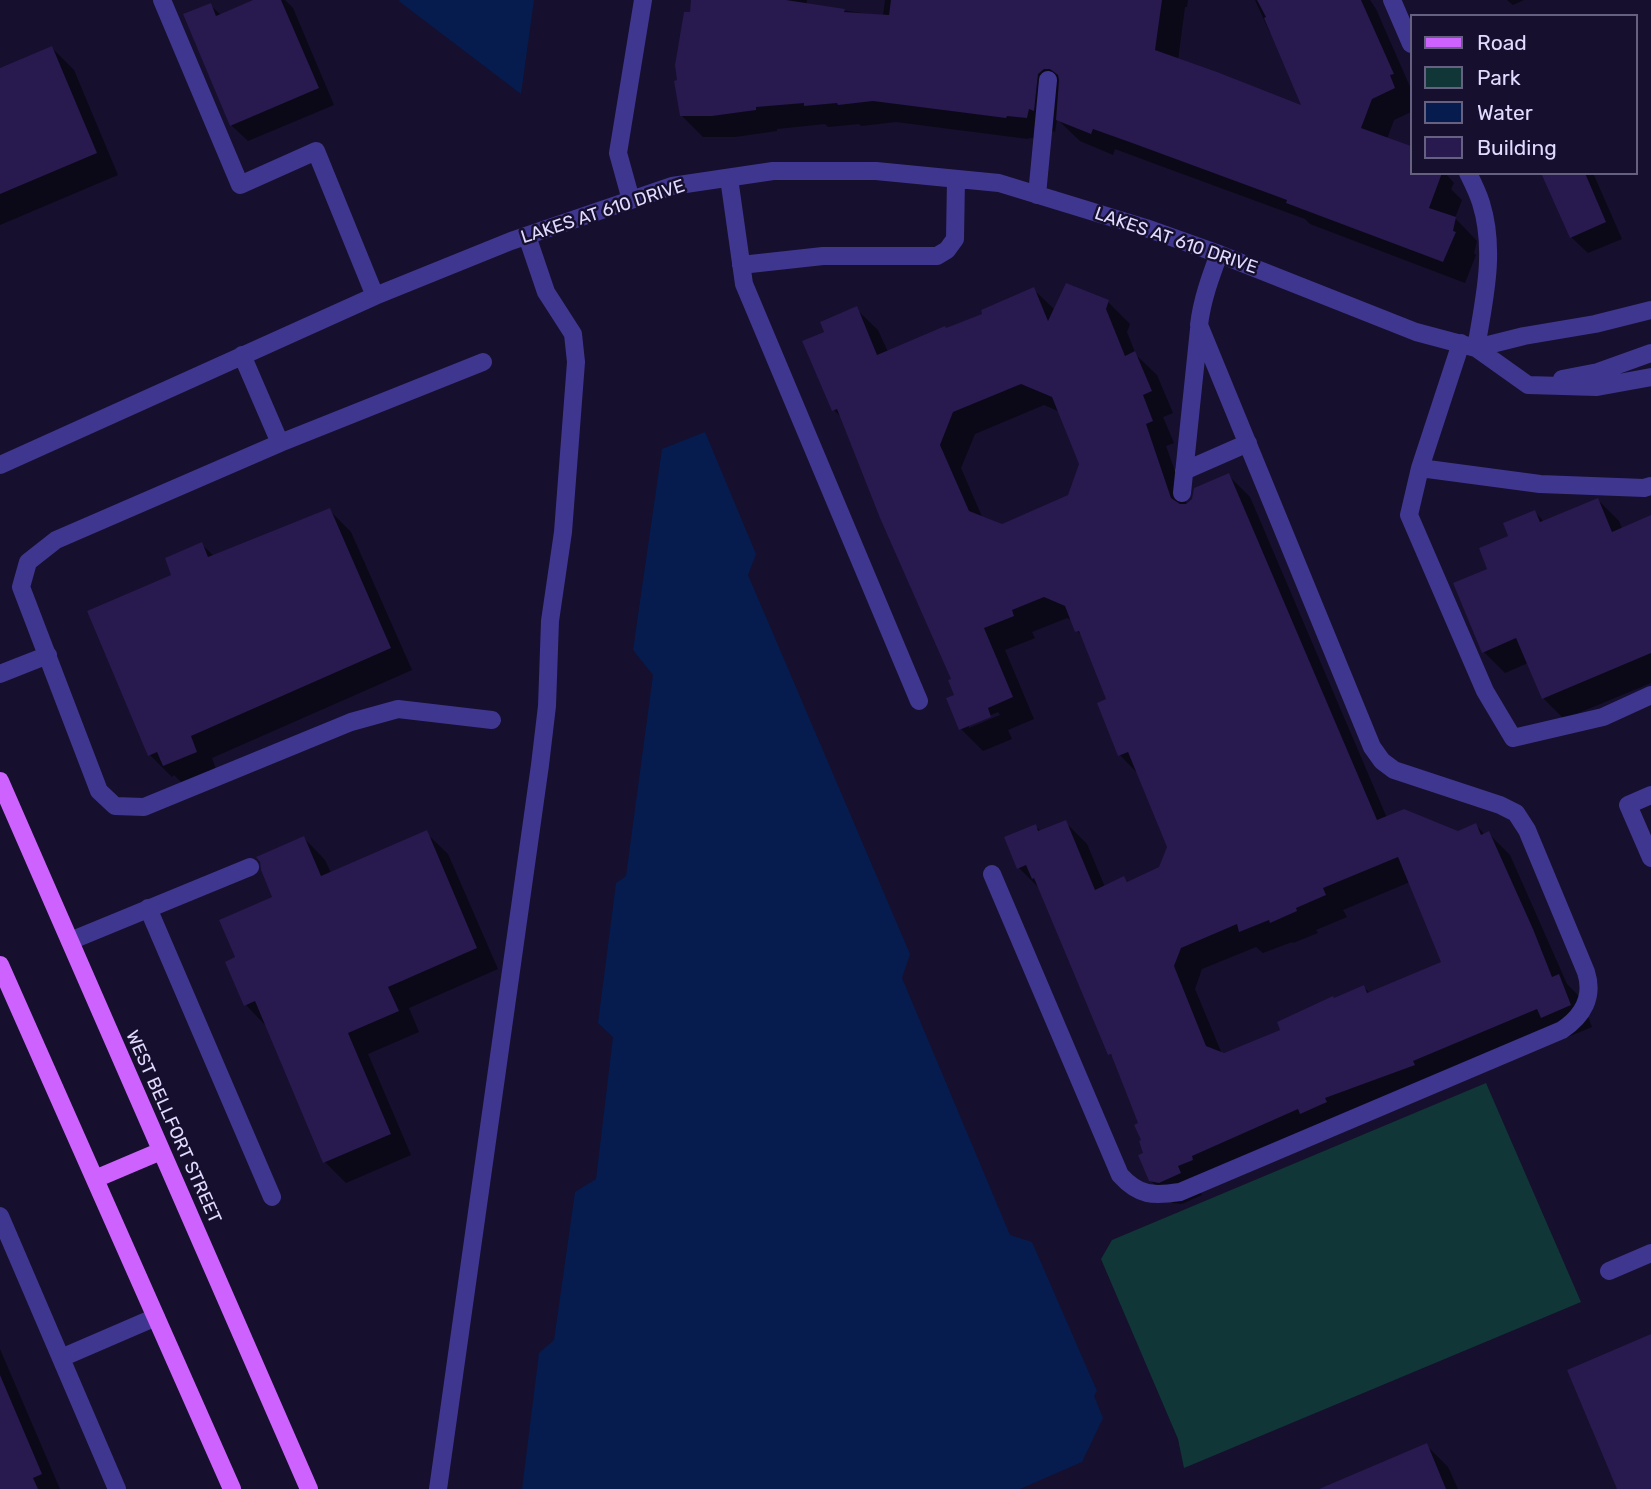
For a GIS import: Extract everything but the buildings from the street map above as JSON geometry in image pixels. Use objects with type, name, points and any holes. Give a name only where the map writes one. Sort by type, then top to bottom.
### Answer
[{"type":"main road","name":"WEST BELLFORT STREET","points":[[0,781],[309,1489]]},
{"type":"main road","points":[[0,967],[232,1489]]},
{"type":"main road","points":[[95,1179],[161,1151]]},
{"type":"street","points":[[162,0],[240,185],[316,150],[375,296]]},
{"type":"street","points":[[631,200],[618,153],[643,0]]},
{"type":"street","points":[[1392,0],[1410,42]]},
{"type":"street","points":[[1037,195],[1048,80]]},
{"type":"street","name":"LAKES AT 610 DRIVE","points":[[0,465],[375,296],[527,236],[672,186],[773,170],[876,171],[999,183],[1146,228],[1416,332],[1468,346],[1528,385]]},
{"type":"street","points":[[1469,175],[1481,202],[1487,229],[1489,267],[1468,346],[1420,468],[1409,515],[1485,691],[1513,738],[1603,717],[1651,695]]},
{"type":"street","points":[[729,177],[744,284],[919,701]]},
{"type":"street","points":[[741,265],[823,256],[937,256],[947,250],[954,239],[956,179]]},
{"type":"street","points":[[438,1489],[540,765],[547,706],[550,621],[563,532],[576,362],[573,334],[545,292],[527,236]]},
{"type":"street","points":[[1182,493],[1201,309],[1219,254]]},
{"type":"street","name":"LAKES AT 610 DRIVE","points":[[1468,346],[1595,324],[1651,310]]},
{"type":"street","points":[[992,874],[1120,1175],[1129,1185],[1142,1192],[1157,1195],[1180,1192],[1562,1030],[1575,1021],[1583,1009],[1590,985],[1586,972],[1527,830],[1516,813],[1500,805],[1394,770],[1382,761],[1372,747],[1199,325]]},
{"type":"street","points":[[1528,385],[1598,372],[1651,354]]},
{"type":"street","points":[[242,355],[280,443]]},
{"type":"street","points":[[483,362],[280,443],[56,540],[28,562],[21,587],[100,791],[116,806],[144,807],[351,722],[398,709],[492,719]]},
{"type":"street","points":[[1528,385],[1597,387],[1651,377]]},
{"type":"street","points":[[1184,471],[1248,443]]},
{"type":"street","points":[[1420,468],[1540,484],[1644,488],[1651,486]]},
{"type":"street","points":[[0,674],[48,655]]},
{"type":"street","points":[[1651,795],[1628,805],[1651,858]]},
{"type":"street","points":[[70,941],[250,867]]},
{"type":"street","points":[[148,908],[272,1197]]},
{"type":"street","points":[[0,1216],[117,1489]]},
{"type":"street","points":[[1609,1270],[1651,1253]]},
{"type":"street","points":[[61,1358],[156,1317]]},
{"type":"green space","points":[[1486,1083],[1581,1302],[1184,1468],[1178,1439],[1101,1259],[1112,1240]]},
{"type":"water","points":[[399,0],[534,0],[521,94],[400,2]]},
{"type":"water","points":[[705,432],[756,554],[748,575],[910,954],[902,978],[1010,1235],[1032,1242],[1097,1391],[1094,1396],[1103,1418],[1082,1462],[1020,1489],[522,1489],[539,1353],[554,1340],[575,1192],[596,1179],[613,1037],[598,1023],[616,883],[626,876],[653,675],[633,650],[662,449]]}]
